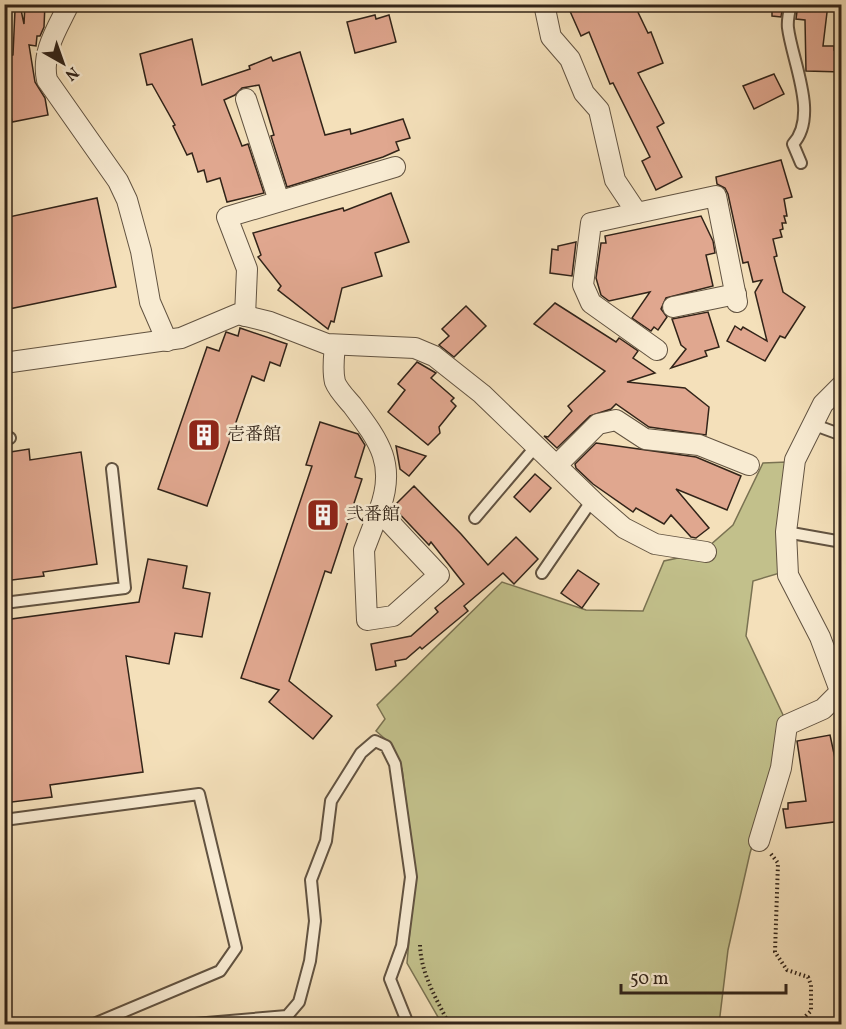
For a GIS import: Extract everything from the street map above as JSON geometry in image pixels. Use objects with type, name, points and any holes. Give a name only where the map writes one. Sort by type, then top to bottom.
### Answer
[{"type":"street","points":[[69,4],[45,55],[44,66],[47,80],[118,181],[127,200],[141,251],[150,302],[167,340]]},
{"type":"street","points":[[544,4],[551,37],[570,59],[584,93],[599,110],[615,180],[637,213]]},
{"type":"street","points":[[246,99],[279,201]]},
{"type":"street","points":[[245,316],[247,269],[227,217],[395,167]]},
{"type":"street","points":[[657,350],[591,303],[584,285],[591,223],[716,196],[736,298],[673,307]]},
{"type":"street","points":[[4,363],[181,338],[238,314],[335,345],[415,348],[434,356],[482,394],[624,528],[655,544],[706,552]]},
{"type":"street","points":[[335,345],[333,368],[336,384],[379,442],[387,480],[379,511],[364,550],[367,621],[393,616],[439,575],[379,511]]},
{"type":"street","points":[[759,841],[781,768],[787,725],[823,709],[840,694],[820,637],[788,575],[786,532],[795,460],[823,404],[842,386]]},
{"type":"street","points":[[557,465],[598,424],[616,420],[645,439],[699,444],[748,465]]},
{"type":"lane","points":[[791,4],[787,25],[806,112],[804,128],[794,144],[801,163]]},
{"type":"lane","points":[[812,424],[842,435]]},
{"type":"lane","points":[[475,518],[537,445]]},
{"type":"lane","points":[[4,603],[125,588],[112,469]]},
{"type":"lane","points":[[542,573],[592,500]]},
{"type":"lane","points":[[786,532],[842,542]]},
{"type":"lane","points":[[195,1024],[287,1016],[299,1002],[310,962],[315,921],[311,880],[326,841],[331,801],[361,753],[375,741],[386,746],[395,764],[411,876],[402,946],[390,979],[408,1024]]},
{"type":"lane","points":[[4,820],[199,794],[236,948],[220,971],[96,1024]]},
{"type":"path","points":[[759,841],[778,863],[775,952],[787,970],[810,980],[811,1011],[798,1023]]},
{"type":"path","points":[[420,940],[421,963],[449,1024]]},
{"type":"shaded area","points":[[787,462],[780,573],[753,581],[746,636],[784,717],[776,769],[750,853],[728,950],[719,1024],[442,1024],[407,963],[415,872],[402,769],[392,745],[376,731],[385,719],[377,705],[502,582],[586,610],[643,611],[664,561],[701,553],[733,525],[763,463]]},
{"type":"building","points":[[25,4],[45,4],[44,27],[40,36],[37,36],[36,46],[29,45],[35,82],[45,98],[48,115],[12,122],[4,81],[4,57],[13,55],[15,10],[21,10],[24,24]]},
{"type":"building","points":[[580,4],[634,4],[648,33],[651,32],[663,63],[638,73],[664,123],[657,127],[682,177],[656,190],[642,161],[650,157],[613,83],[610,84],[589,32],[581,36],[569,9]]},
{"type":"building","points":[[772,4],[783,4],[781,17],[772,16]]},
{"type":"building","points":[[798,4],[828,4],[823,46],[834,46],[834,50],[842,50],[842,72],[806,71],[805,20],[796,19]]},
{"type":"building","points":[[375,15],[376,19],[389,15],[396,42],[355,53],[347,22]]},
{"type":"building","points":[[192,39],[202,85],[250,69],[249,66],[271,57],[273,61],[300,52],[325,135],[350,129],[351,134],[403,119],[410,138],[396,142],[399,150],[383,157],[287,187],[271,136],[274,135],[259,85],[242,88],[235,95],[224,100],[242,146],[248,144],[264,193],[227,202],[220,178],[207,182],[204,170],[198,172],[192,153],[187,155],[173,126],[175,125],[152,84],[147,85],[140,54]]},
{"type":"building","points":[[774,74],[784,94],[754,109],[743,86]]},
{"type":"building","points":[[781,160],[792,197],[784,199],[786,223],[782,223],[783,229],[780,230],[782,237],[773,239],[777,256],[774,257],[783,292],[805,307],[785,338],[780,336],[765,361],[727,341],[735,326],[741,330],[743,327],[767,341],[755,292],[762,280],[753,282],[748,262],[743,263],[728,194],[725,188],[717,184],[716,177]]},
{"type":"building","points":[[391,193],[409,242],[375,253],[382,276],[342,288],[334,322],[331,321],[328,329],[278,290],[281,286],[258,257],[261,255],[253,233],[343,208],[344,211]]},
{"type":"building","points":[[97,198],[116,287],[4,310],[4,218]]},
{"type":"building","points":[[701,216],[713,241],[715,253],[706,255],[713,286],[666,298],[661,309],[667,317],[658,330],[654,327],[651,331],[632,318],[650,292],[609,301],[601,295],[596,278],[601,243],[606,243],[605,236]]},
{"type":"building","points":[[576,242],[572,276],[550,273],[552,249],[558,250],[558,246]]},
{"type":"building","points":[[555,303],[616,342],[619,338],[638,351],[633,358],[655,373],[627,382],[685,388],[709,407],[706,435],[649,427],[616,404],[611,409],[590,416],[557,448],[544,436],[548,437],[572,411],[568,406],[605,371],[534,324]]},
{"type":"building","points":[[466,306],[486,326],[454,357],[439,345],[449,336],[442,329]]},
{"type":"building","points":[[708,312],[719,347],[705,351],[707,356],[671,368],[686,349],[681,345],[672,319]]},
{"type":"building","name":"壱番館","points":[[240,328],[287,344],[280,366],[270,362],[264,381],[252,376],[207,506],[158,489],[207,347],[219,351],[226,332],[238,336]]},
{"type":"building","points":[[417,362],[436,373],[431,378],[454,398],[451,401],[456,406],[439,427],[440,433],[428,445],[388,412],[405,390],[398,384]]},
{"type":"building","points":[[320,422],[358,434],[365,445],[355,477],[362,479],[331,573],[325,571],[289,681],[332,716],[313,739],[269,702],[279,690],[241,678],[312,466],[306,465]]},
{"type":"building","points":[[596,443],[696,457],[741,476],[727,510],[676,489],[709,528],[696,538],[691,537],[671,515],[664,524],[636,508],[633,512],[593,484],[576,468],[575,464]]},
{"type":"building","points":[[396,446],[426,456],[409,476],[400,469]]},
{"type":"building","points":[[29,449],[30,460],[81,452],[97,564],[43,572],[44,576],[4,581],[4,453]]},
{"type":"building","points":[[535,474],[551,488],[530,512],[514,497]]},
{"type":"building","points":[[414,486],[488,565],[516,537],[538,559],[514,584],[503,573],[464,606],[468,611],[422,649],[420,647],[406,659],[395,661],[396,666],[376,670],[371,644],[411,636],[438,612],[435,608],[464,584],[431,542],[429,545],[393,507]]},
{"type":"building","points":[[148,559],[187,566],[183,588],[210,593],[202,637],[175,633],[169,664],[126,656],[143,772],[50,785],[52,797],[4,803],[4,620],[139,602]]},
{"type":"building","points":[[578,570],[599,584],[582,608],[561,593]]},
{"type":"building","points":[[830,735],[842,791],[842,821],[786,828],[783,809],[788,809],[788,803],[806,801],[797,741]]},
{"type":"place","name":"壱番館","points":[[204,435]]},
{"type":"place","name":"弐番館","points":[[323,515]]}]
